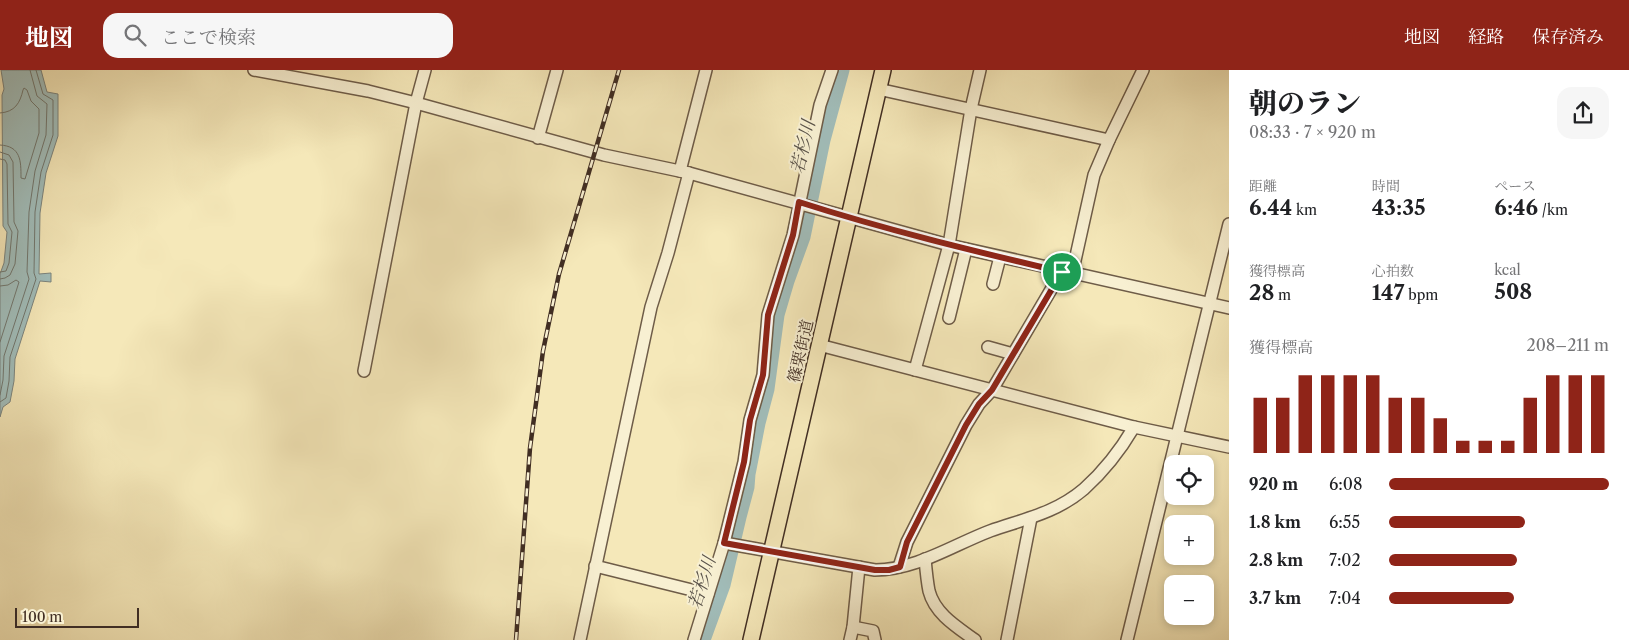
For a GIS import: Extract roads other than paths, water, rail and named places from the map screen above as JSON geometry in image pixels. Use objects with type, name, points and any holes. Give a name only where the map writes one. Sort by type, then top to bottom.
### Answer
[{"type":"main road","name":"篠栗街道","points":[[751,640],[883,70]]},
{"type":"street","points":[[254,70],[368,91],[604,155],[685,172],[799,202],[849,218],[949,245],[1229,308]]},
{"type":"street","points":[[364,371],[416,103],[425,70]]},
{"type":"street","points":[[538,138],[557,70]]},
{"type":"street","points":[[580,640],[594,566],[651,307],[668,253],[706,70]]},
{"type":"street","points":[[694,640],[724,543],[744,462],[750,420],[763,375],[768,315],[793,235],[820,105],[832,70]]},
{"type":"street","points":[[915,370],[949,245],[971,109],[980,70]]},
{"type":"street","points":[[900,567],[907,542],[966,425],[979,404],[992,390],[1013,354],[1067,273],[1094,175],[1143,70]]},
{"type":"street","points":[[878,89],[1109,140]]},
{"type":"street","points":[[1127,640],[1229,224]]},
{"type":"street","points":[[949,318],[966,249]]},
{"type":"street","points":[[993,284],[1000,257]]},
{"type":"street","points":[[819,345],[1134,427],[1229,447]]},
{"type":"street","points":[[988,347],[1013,354]]},
{"type":"street","points":[[724,543],[875,570],[889,570],[900,567],[925,559],[990,531],[1048,512],[1062,504],[1084,489],[1102,470],[1134,427]]},
{"type":"street","points":[[1007,640],[1031,518]]},
{"type":"street","points":[[925,559],[930,592],[934,602],[954,625],[975,640]]},
{"type":"street","points":[[594,566],[708,594]]},
{"type":"street","points":[[850,640],[859,567]]},
{"type":"street","points":[[853,627],[873,631],[874,640]]},
{"type":"water","points":[[1,70],[41,70],[47,92],[58,94],[58,136],[46,173],[40,213],[39,274],[51,273],[51,282],[40,281],[15,359],[14,381],[10,402],[3,407],[0,417],[0,274],[4,263],[7,232],[3,226],[2,95],[4,89]]},
{"type":"waterway","name":"若杉川","points":[[703,640],[723,585],[747,487],[758,423],[767,389],[777,315],[803,237],[823,140],[842,70]]},
{"type":"railway","points":[[516,640],[530,448],[543,351],[559,274],[619,70]]}]
